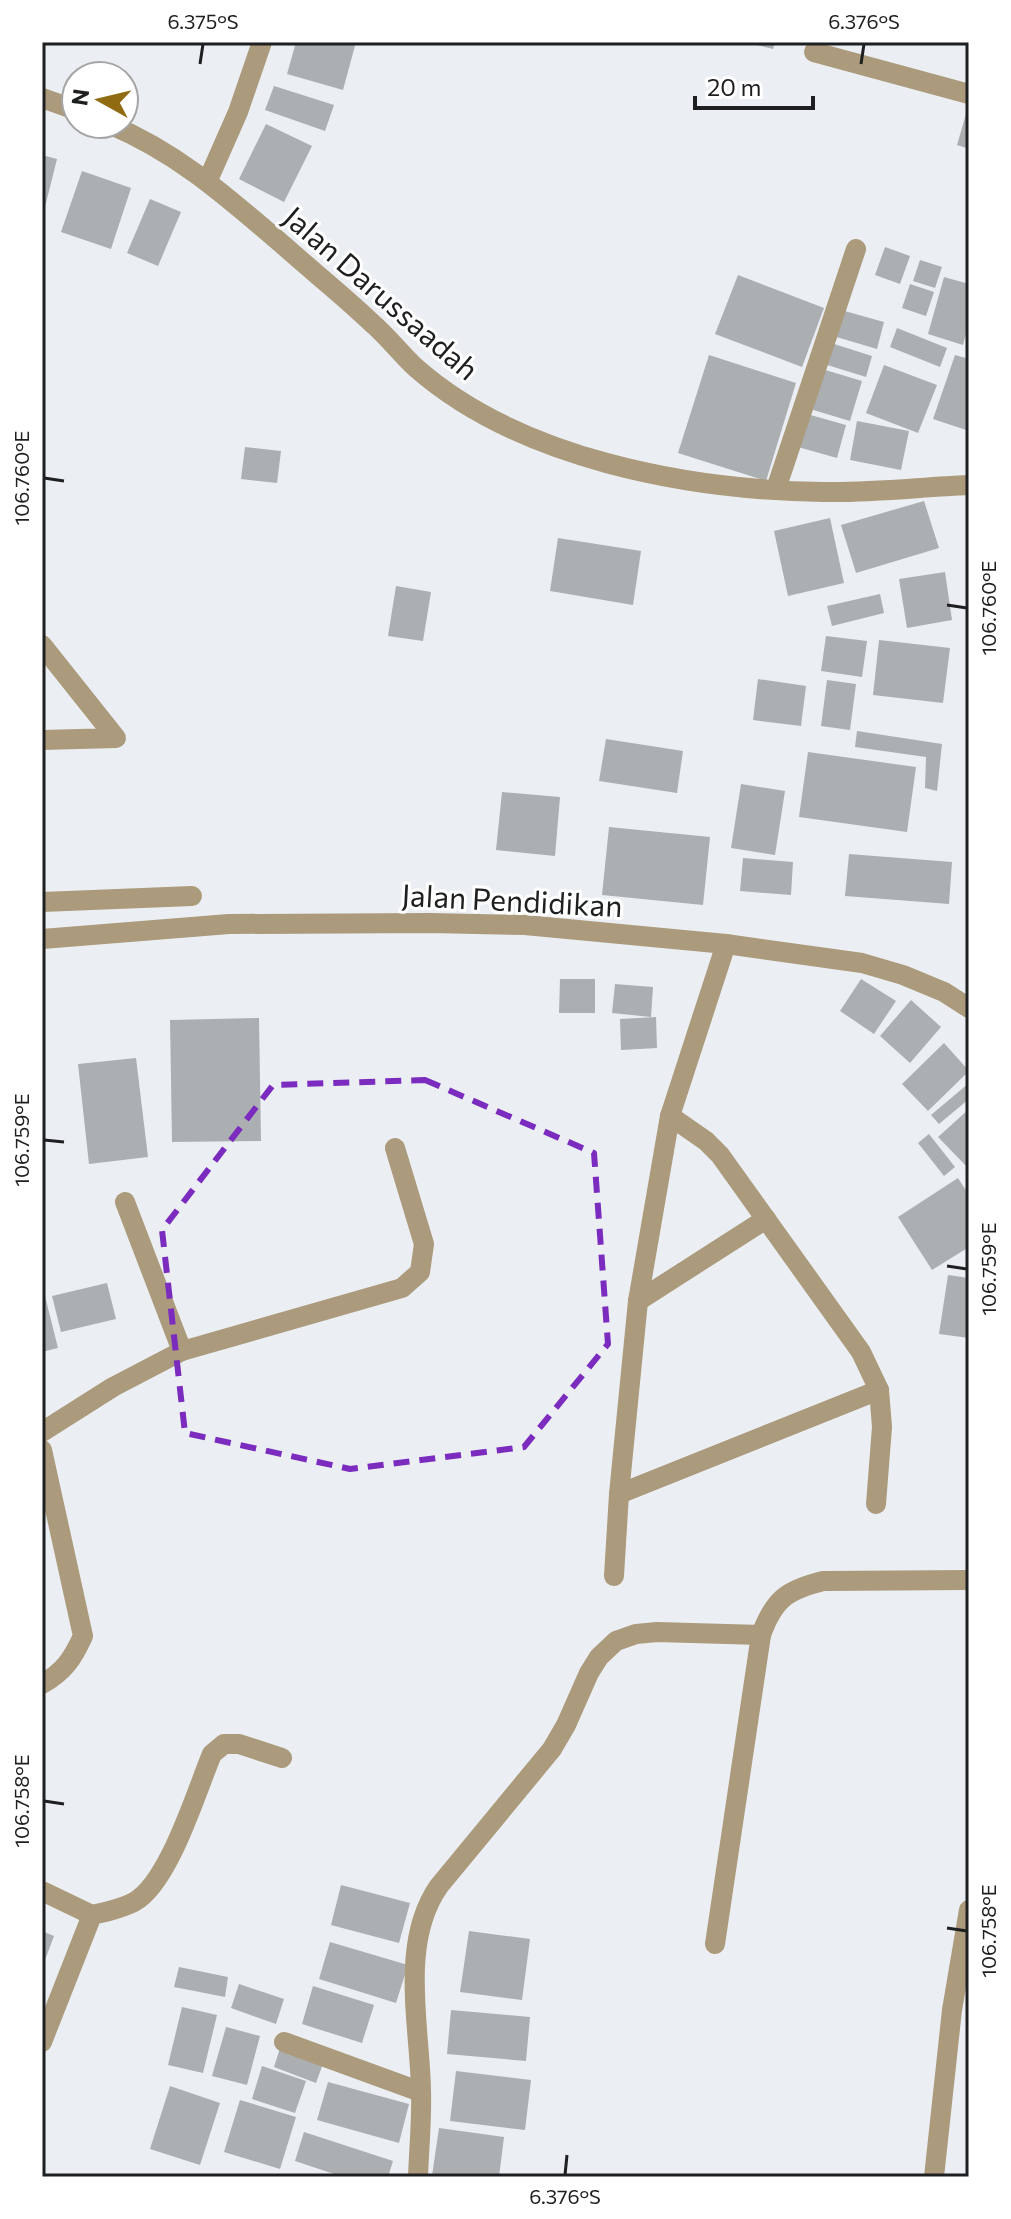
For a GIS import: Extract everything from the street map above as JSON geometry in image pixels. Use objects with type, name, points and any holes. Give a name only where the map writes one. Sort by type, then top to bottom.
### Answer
[{"type":"street","points":[[208,180],[238,112],[262,42]]},
{"type":"street","points":[[814,52],[969,94]]},
{"type":"street","name":"Jalan Darussaadah","points":[[140,139],[164,150],[208,180],[373,324],[415,366],[461,403],[510,428],[608,462],[705,482],[825,492],[969,485]]},
{"type":"street","points":[[776,489],[856,249]]},
{"type":"street","points":[[42,645],[116,738],[42,740]]},
{"type":"street","points":[[42,902],[192,896]]},
{"type":"street","name":"Jalan Pendidikan","points":[[42,939],[229,924],[525,925],[726,944],[862,963],[944,992],[969,1008]]},
{"type":"street","points":[[614,1576],[638,1301],[670,1116],[726,944]]},
{"type":"street","points":[[670,1116],[706,1141],[720,1155],[861,1352],[879,1390],[882,1427],[876,1504]]},
{"type":"street","points":[[42,1432],[113,1387],[182,1351],[402,1288],[420,1272],[424,1244],[395,1148]]},
{"type":"street","points":[[125,1202],[182,1351]]},
{"type":"street","points":[[638,1301],[766,1219]]},
{"type":"street","points":[[619,1494],[879,1390]]},
{"type":"street","points":[[42,1450],[83,1636],[72,1661],[63,1671],[42,1684]]},
{"type":"street","points":[[715,1944],[761,1635],[769,1614],[784,1595],[801,1586],[823,1581],[969,1580]]},
{"type":"street","points":[[418,2177],[421,2092],[416,1968],[421,1923],[429,1901],[552,1749],[599,1657],[616,1641],[636,1634],[657,1632],[761,1635]]},
{"type":"street","points":[[42,1891],[92,1915],[135,1902],[150,1889],[163,1869],[212,1754],[224,1744],[239,1744],[282,1758]]},
{"type":"street","points":[[934,2177],[952,2010],[969,1910]]},
{"type":"street","points":[[42,2042],[92,1915]]},
{"type":"street","points":[[284,2042],[421,2092]]},
{"type":"highlighted area","points":[[425,1080],[594,1153],[608,1344],[524,1447],[350,1469],[185,1433],[162,1230],[273,1085]]},
{"type":"building","points":[[296,42],[356,42],[343,90],[287,74]]},
{"type":"building","points":[[744,42],[775,42],[773,49]]},
{"type":"building","points":[[274,86],[334,105],[325,131],[265,110]]},
{"type":"building","points":[[969,107],[969,149],[957,145]]},
{"type":"building","points":[[266,124],[312,146],[284,202],[239,179]]},
{"type":"building","points":[[42,155],[57,159],[43,215],[42,214]]},
{"type":"building","points":[[82,171],[131,188],[111,249],[61,232]]},
{"type":"building","points":[[150,199],[181,212],[158,266],[127,253]]},
{"type":"building","points":[[885,247],[910,256],[900,284],[875,275]]},
{"type":"building","points":[[920,260],[942,267],[935,288],[913,281]]},
{"type":"building","points":[[738,275],[824,308],[802,367],[715,334]]},
{"type":"building","points":[[944,277],[969,284],[969,322],[963,345],[928,334]]},
{"type":"building","points":[[910,284],[934,292],[926,316],[902,308]]},
{"type":"building","points":[[841,310],[884,322],[877,349],[833,336]]},
{"type":"building","points":[[897,328],[947,348],[940,367],[890,347]]},
{"type":"building","points":[[831,343],[872,356],[866,377],[824,364]]},
{"type":"building","points":[[709,355],[796,383],[766,481],[678,453]]},
{"type":"building","points":[[955,355],[969,359],[969,431],[933,419]]},
{"type":"building","points":[[884,365],[937,385],[918,433],[866,413]]},
{"type":"building","points":[[822,369],[862,381],[850,421],[810,409]]},
{"type":"building","points":[[807,414],[846,425],[837,458],[798,447]]},
{"type":"building","points":[[857,421],[909,431],[901,470],[850,460]]},
{"type":"building","points":[[245,447],[281,451],[277,483],[241,479]]},
{"type":"building","points":[[924,501],[939,548],[856,573],[841,525]]},
{"type":"building","points":[[830,518],[844,583],[788,596],[774,531]]},
{"type":"building","points":[[558,538],[641,551],[633,605],[550,591]]},
{"type":"building","points":[[945,572],[952,620],[907,628],[899,579]]},
{"type":"building","points":[[396,586],[431,592],[423,641],[388,636]]},
{"type":"building","points":[[880,594],[884,613],[832,626],[827,606]]},
{"type":"building","points":[[826,636],[867,641],[862,677],[821,671]]},
{"type":"building","points":[[879,640],[950,648],[943,703],[873,695]]},
{"type":"building","points":[[758,679],[806,686],[801,726],[753,720]]},
{"type":"building","points":[[827,680],[856,684],[850,730],[821,726]]},
{"type":"building","points":[[857,731],[942,744],[937,791],[925,788],[926,757],[855,747]]},
{"type":"building","points":[[606,739],[683,751],[677,793],[599,781]]},
{"type":"building","points":[[808,752],[916,767],[907,832],[799,817]]},
{"type":"building","points":[[741,784],[785,791],[775,855],[731,848]]},
{"type":"building","points":[[502,792],[560,797],[555,856],[496,850]]},
{"type":"building","points":[[609,827],[710,837],[703,905],[602,895]]},
{"type":"building","points":[[849,854],[952,862],[949,904],[845,896]]},
{"type":"building","points":[[743,858],[793,862],[791,895],[740,891]]},
{"type":"building","points":[[560,979],[595,979],[595,1013],[559,1013]]},
{"type":"building","points":[[861,979],[896,1001],[874,1034],[840,1011]]},
{"type":"building","points":[[615,984],[653,987],[651,1017],[612,1013]]},
{"type":"building","points":[[911,1000],[941,1027],[910,1063],[880,1036]]},
{"type":"building","points":[[656,1017],[657,1048],[621,1050],[620,1019]]},
{"type":"building","points":[[259,1018],[261,1141],[172,1142],[170,1020]]},
{"type":"building","points":[[944,1043],[969,1071],[928,1111],[902,1084]]},
{"type":"building","points":[[136,1058],[148,1157],[89,1164],[78,1064]]},
{"type":"building","points":[[969,1083],[969,1099],[939,1124],[931,1115]]},
{"type":"building","points":[[969,1109],[969,1169],[938,1137]]},
{"type":"building","points":[[929,1134],[955,1167],[944,1176],[918,1143]]},
{"type":"building","points":[[958,1178],[969,1195],[969,1247],[932,1270],[898,1217]]},
{"type":"building","points":[[948,1275],[969,1278],[969,1338],[939,1334]]},
{"type":"building","points":[[107,1283],[116,1319],[61,1332],[52,1296]]},
{"type":"building","points":[[42,1284],[58,1348],[42,1352]]},
{"type":"building","points":[[341,1885],[410,1903],[399,1943],[331,1925]]},
{"type":"building","points":[[42,1931],[54,1936],[42,1968]]},
{"type":"building","points":[[469,1931],[530,1939],[522,2000],[460,1992]]},
{"type":"building","points":[[330,1942],[408,1965],[396,2003],[319,1979]]},
{"type":"building","points":[[179,1967],[228,1977],[225,1997],[174,1987]]},
{"type":"building","points":[[239,1984],[284,1999],[276,2024],[231,2008]]},
{"type":"building","points":[[313,1986],[374,2005],[362,2043],[302,2024]]},
{"type":"building","points":[[182,2007],[217,2015],[203,2073],[168,2065]]},
{"type":"building","points":[[451,2010],[530,2017],[526,2061],[447,2054]]},
{"type":"building","points":[[226,2027],[260,2036],[247,2085],[212,2076]]},
{"type":"building","points":[[281,2045],[324,2061],[316,2083],[274,2067]]},
{"type":"building","points":[[262,2066],[306,2081],[295,2113],[252,2099]]},
{"type":"building","points":[[456,2071],[531,2080],[525,2130],[450,2121]]},
{"type":"building","points":[[328,2082],[409,2104],[399,2143],[317,2120]]},
{"type":"building","points":[[170,2086],[220,2103],[200,2165],[150,2149]]},
{"type":"building","points":[[240,2100],[296,2117],[280,2169],[224,2152]]},
{"type":"building","points":[[439,2128],[504,2137],[499,2177],[432,2176]]},
{"type":"building","points":[[304,2132],[393,2161],[388,2177],[343,2177],[295,2161]]}]
